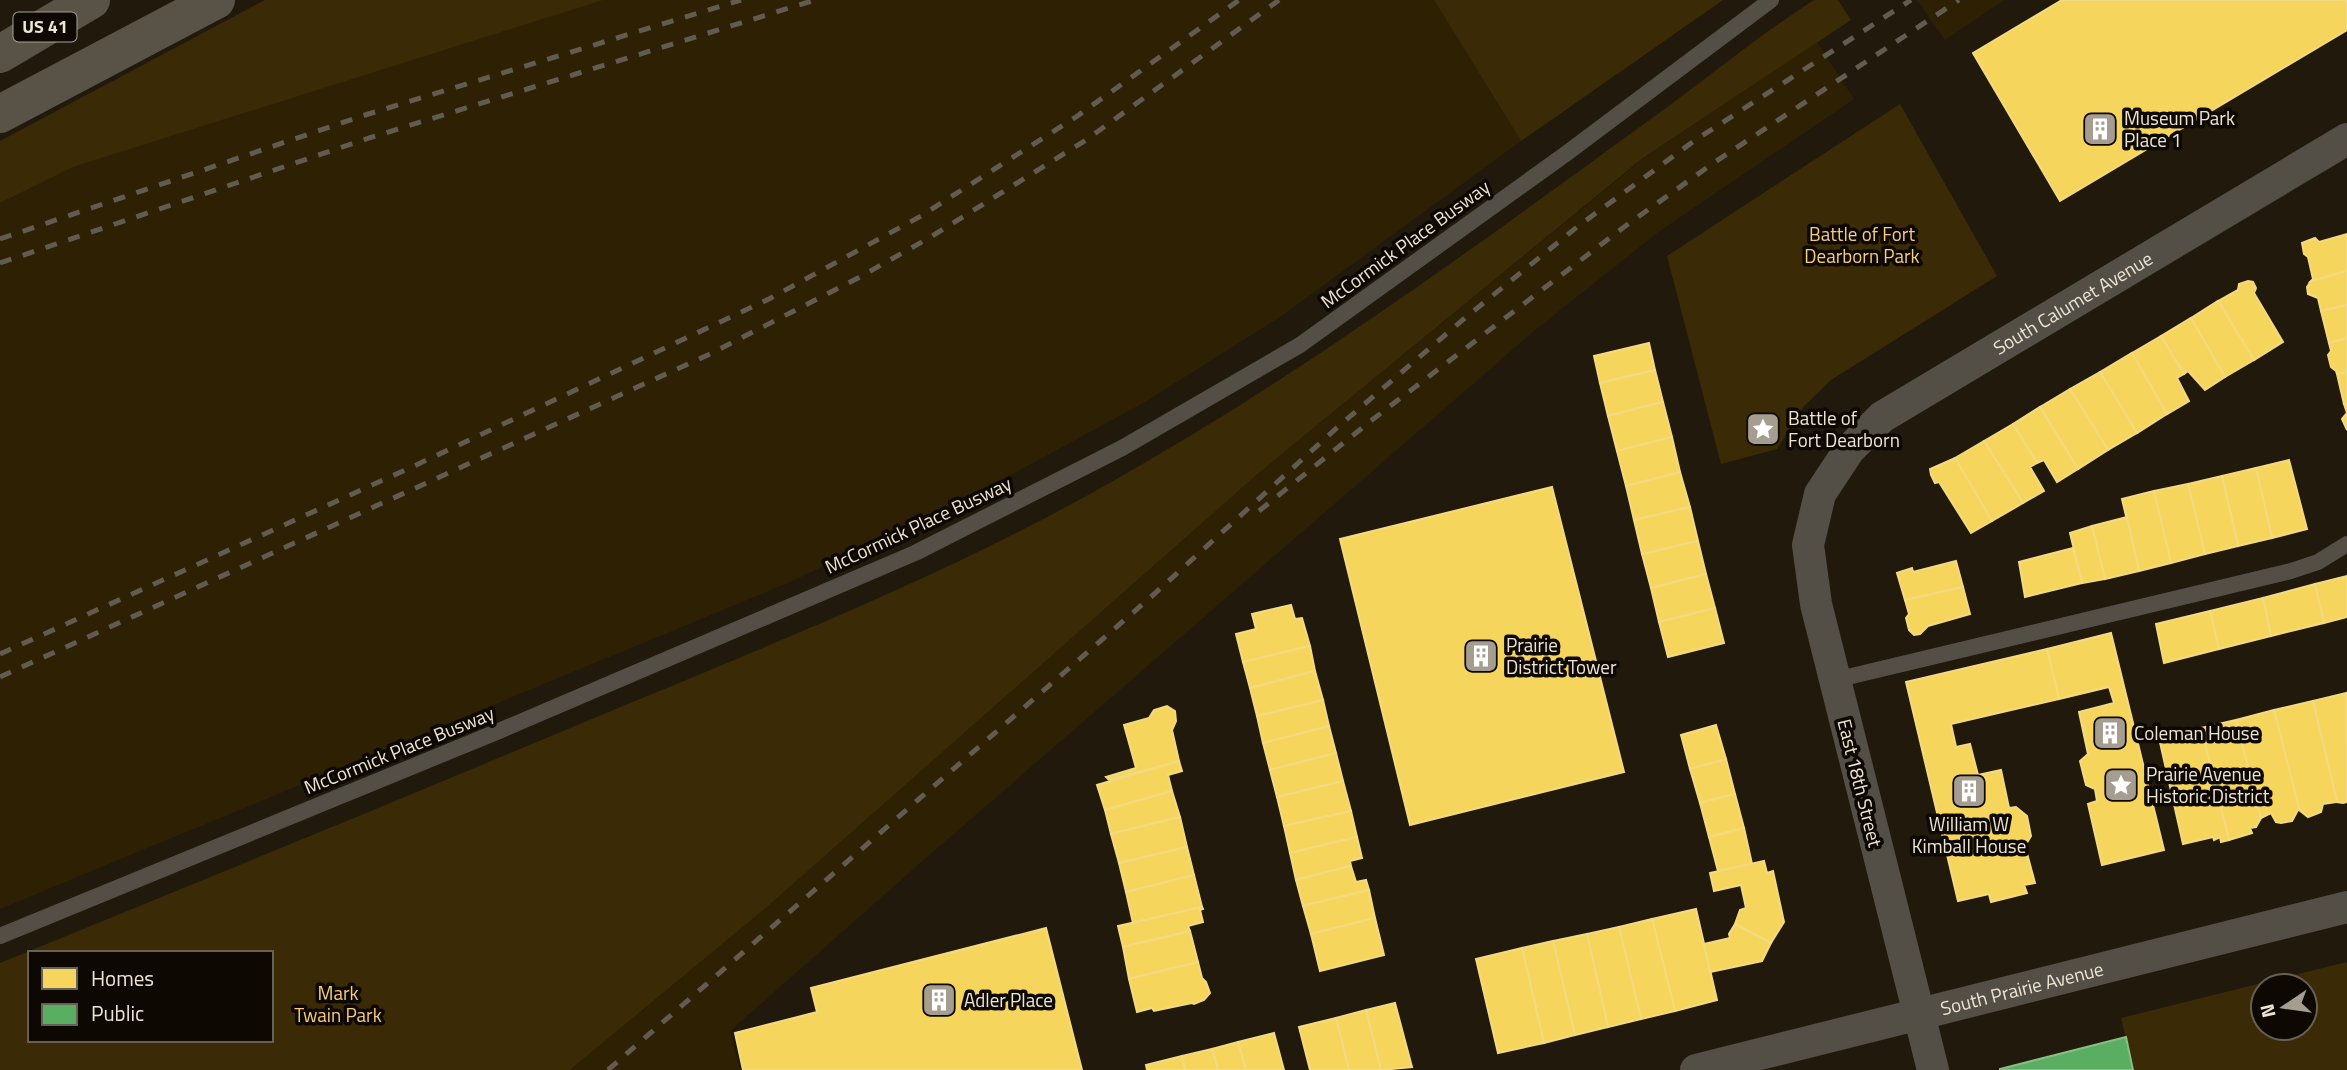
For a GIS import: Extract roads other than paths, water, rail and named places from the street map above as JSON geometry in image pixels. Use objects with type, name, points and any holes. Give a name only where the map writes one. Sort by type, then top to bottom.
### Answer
[{"type":"highway","name":"US 41","points":[[0,54],[91,0]]},
{"type":"highway","points":[[0,114],[216,0]]},
{"type":"street","name":"South Calumet Avenue","points":[[1820,494],[1849,450],[1882,417],[2347,139]]},
{"type":"street","name":"East 18th Street","points":[[1820,494],[1808,545],[1816,604],[1933,1070]]},
{"type":"street","name":"South Prairie Avenue","points":[[1696,1070],[2347,907]]},
{"type":"lane","name":"McCormick Place Busway","points":[[0,936],[499,731],[915,553],[1122,448],[1300,345],[1567,153],[1770,0]]},
{"type":"lane","points":[[1835,680],[2291,570],[2318,562],[2347,544]]},
{"type":"railway","points":[[0,239],[362,116],[741,0]]},
{"type":"railway","points":[[0,263],[369,138],[815,0]]},
{"type":"railway","points":[[0,654],[414,466],[769,299],[921,216],[1076,117],[1239,0]]},
{"type":"railway","points":[[0,677],[710,354],[858,278],[929,238],[1086,140],[1279,0]]},
{"type":"railway","points":[[608,1070],[1152,596],[1340,425],[1465,318],[1577,227],[1694,141],[1911,0]]},
{"type":"railway","points":[[1259,511],[1372,420],[1624,227],[1712,164],[1959,0]]},
{"type":"place","name":"Museum Park Place 1","points":[[2100,129]]},
{"type":"place","name":"Battle of Fort Dearborn","points":[[1763,429]]},
{"type":"place","name":"Prairie District Tower","points":[[1481,656]]},
{"type":"place","name":"Coleman House","points":[[2110,733]]},
{"type":"place","name":"Prairie Avenue Historic District","points":[[2121,785]]},
{"type":"place","name":"William W Kimball House","points":[[1969,791]]},
{"type":"place","name":"Adler Place","points":[[939,1000]]},
{"type":"park label","name":"Battle of Fort Dearborn Park","points":[[1862,245]]},
{"type":"park label","name":"Mark Twain Park","points":[[338,1004]]}]
